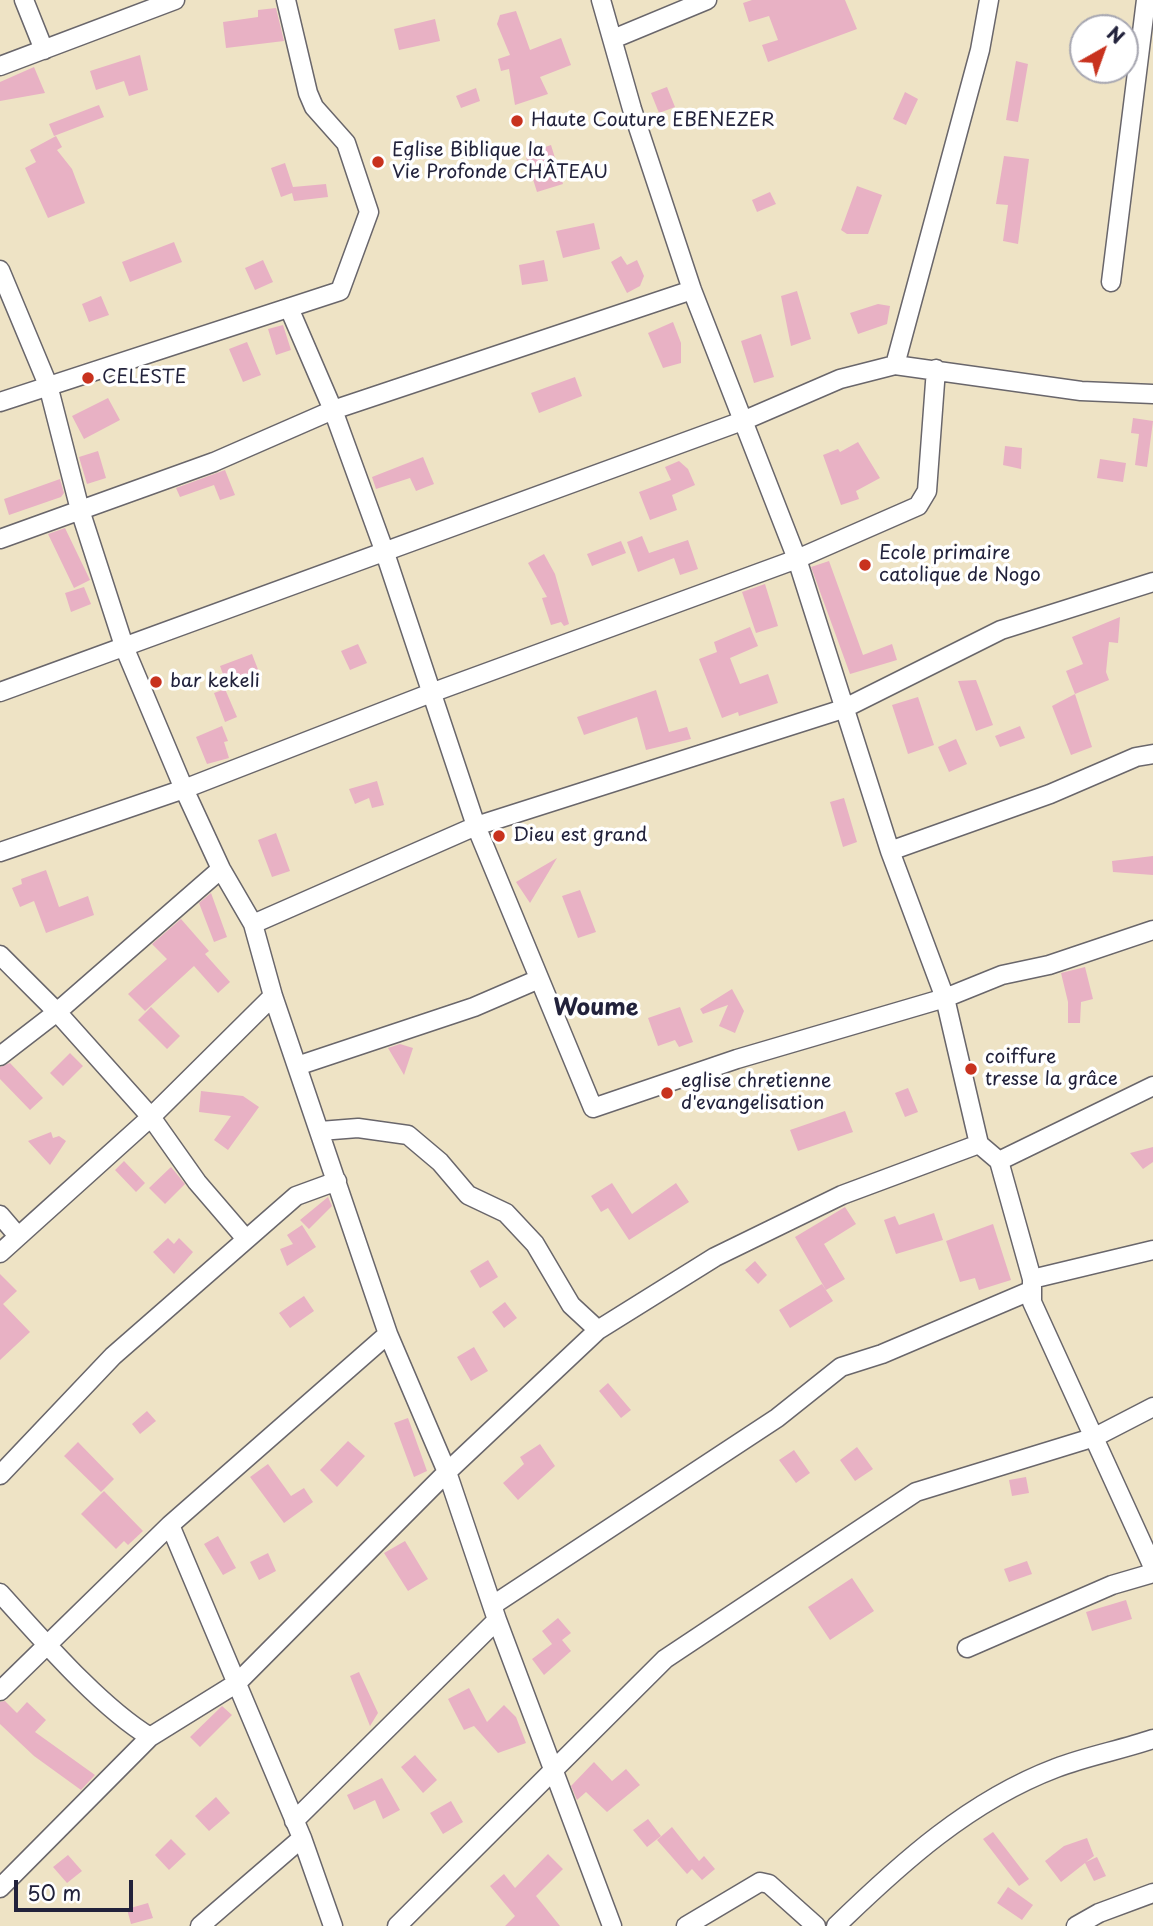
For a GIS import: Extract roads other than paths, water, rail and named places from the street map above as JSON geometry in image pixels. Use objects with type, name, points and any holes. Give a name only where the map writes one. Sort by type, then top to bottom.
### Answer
[{"type":"street","points":[[24,0],[44,50]]},
{"type":"street","points":[[0,66],[175,0]]},
{"type":"street","points":[[0,402],[340,291],[369,212],[346,143],[314,107],[308,93],[286,0]]},
{"type":"street","points":[[600,0],[632,109],[692,290],[745,420],[797,559],[890,851],[945,998],[979,1144],[999,1161],[1031,1285],[1032,1302],[1153,1567]]},
{"type":"street","points":[[613,39],[707,0]]},
{"type":"street","points":[[895,365],[979,50],[989,0]]},
{"type":"street","points":[[1111,282],[1145,68],[1146,0]]},
{"type":"street","points":[[0,270],[48,385],[80,510],[125,649],[221,869],[253,924],[273,996],[388,1334],[447,1472],[495,1612],[612,1926]]},
{"type":"street","points":[[0,539],[214,462],[333,410],[692,290]]},
{"type":"street","points":[[289,308],[333,410],[384,550],[476,827],[593,1108],[737,1059],[945,998],[1002,975],[1049,965],[1153,929]]},
{"type":"street","points":[[0,692],[125,649],[384,550],[745,420],[840,379],[895,365],[1081,391],[1153,394]]},
{"type":"street","points":[[0,852],[184,789],[431,693],[797,559],[918,506],[927,491],[936,369]]},
{"type":"street","points":[[253,924],[476,827],[843,709],[1001,630],[1153,582]]},
{"type":"street","points":[[890,851],[1050,794],[1136,757],[1153,754]]},
{"type":"street","points":[[0,1056],[57,1012],[221,869]]},
{"type":"street","points":[[0,956],[57,1012],[151,1116],[197,1182],[246,1239]]},
{"type":"street","points":[[297,1066],[462,1011],[539,979]]},
{"type":"street","points":[[0,1253],[151,1116],[273,996]]},
{"type":"street","points":[[999,1161],[1153,1086]]},
{"type":"street","points":[[320,1131],[358,1128],[408,1135],[440,1162],[468,1195],[506,1213],[535,1244],[571,1305],[598,1330]]},
{"type":"street","points":[[0,1888],[150,1737],[237,1683],[447,1472],[598,1330],[715,1257],[842,1195],[979,1144]]},
{"type":"street","points":[[0,1475],[113,1356],[246,1239],[296,1196],[337,1181]]},
{"type":"street","points":[[0,1215],[18,1236]]},
{"type":"street","points":[[294,1821],[495,1612],[777,1418],[841,1367],[882,1354],[1031,1285],[1153,1250]]},
{"type":"street","points":[[0,1691],[170,1525],[388,1334]]},
{"type":"street","points":[[397,1926],[665,1659],[916,1492],[1095,1437],[1153,1407]]},
{"type":"street","points":[[170,1525],[302,1838],[332,1926]]},
{"type":"street","points":[[967,1648],[1100,1590],[1153,1573]]},
{"type":"street","points":[[0,1593],[49,1646],[132,1726],[150,1737]]},
{"type":"street","points":[[836,1926],[903,1861],[989,1800],[1056,1768],[1153,1739]]},
{"type":"street","points":[[200,1926],[302,1838]]},
{"type":"street","points":[[686,1926],[750,1885],[760,1882],[769,1884],[816,1926]]},
{"type":"street","points":[[1076,1926],[1099,1913],[1153,1893]]},
{"type":"place","name":"Haute Couture EBENEZER","points":[[517,121]]},
{"type":"place","name":"Eglise Biblique la Vie Profonde CHÂTEAU","points":[[378,162]]},
{"type":"place","name":"CELESTE","points":[[88,378]]},
{"type":"place","name":"Ecole primaire catolique de Nogo","points":[[865,565]]},
{"type":"place","name":"bar kekeli","points":[[156,682]]},
{"type":"place","name":"Dieu est grand","points":[[499,836]]},
{"type":"place","name":"coiffure tresse la grâce","points":[[971,1069]]},
{"type":"place","name":"eglise chretienne d'evangelisation","points":[[667,1093]]},
{"type":"district","name":"Woume","points":[[596,1009]]}]
